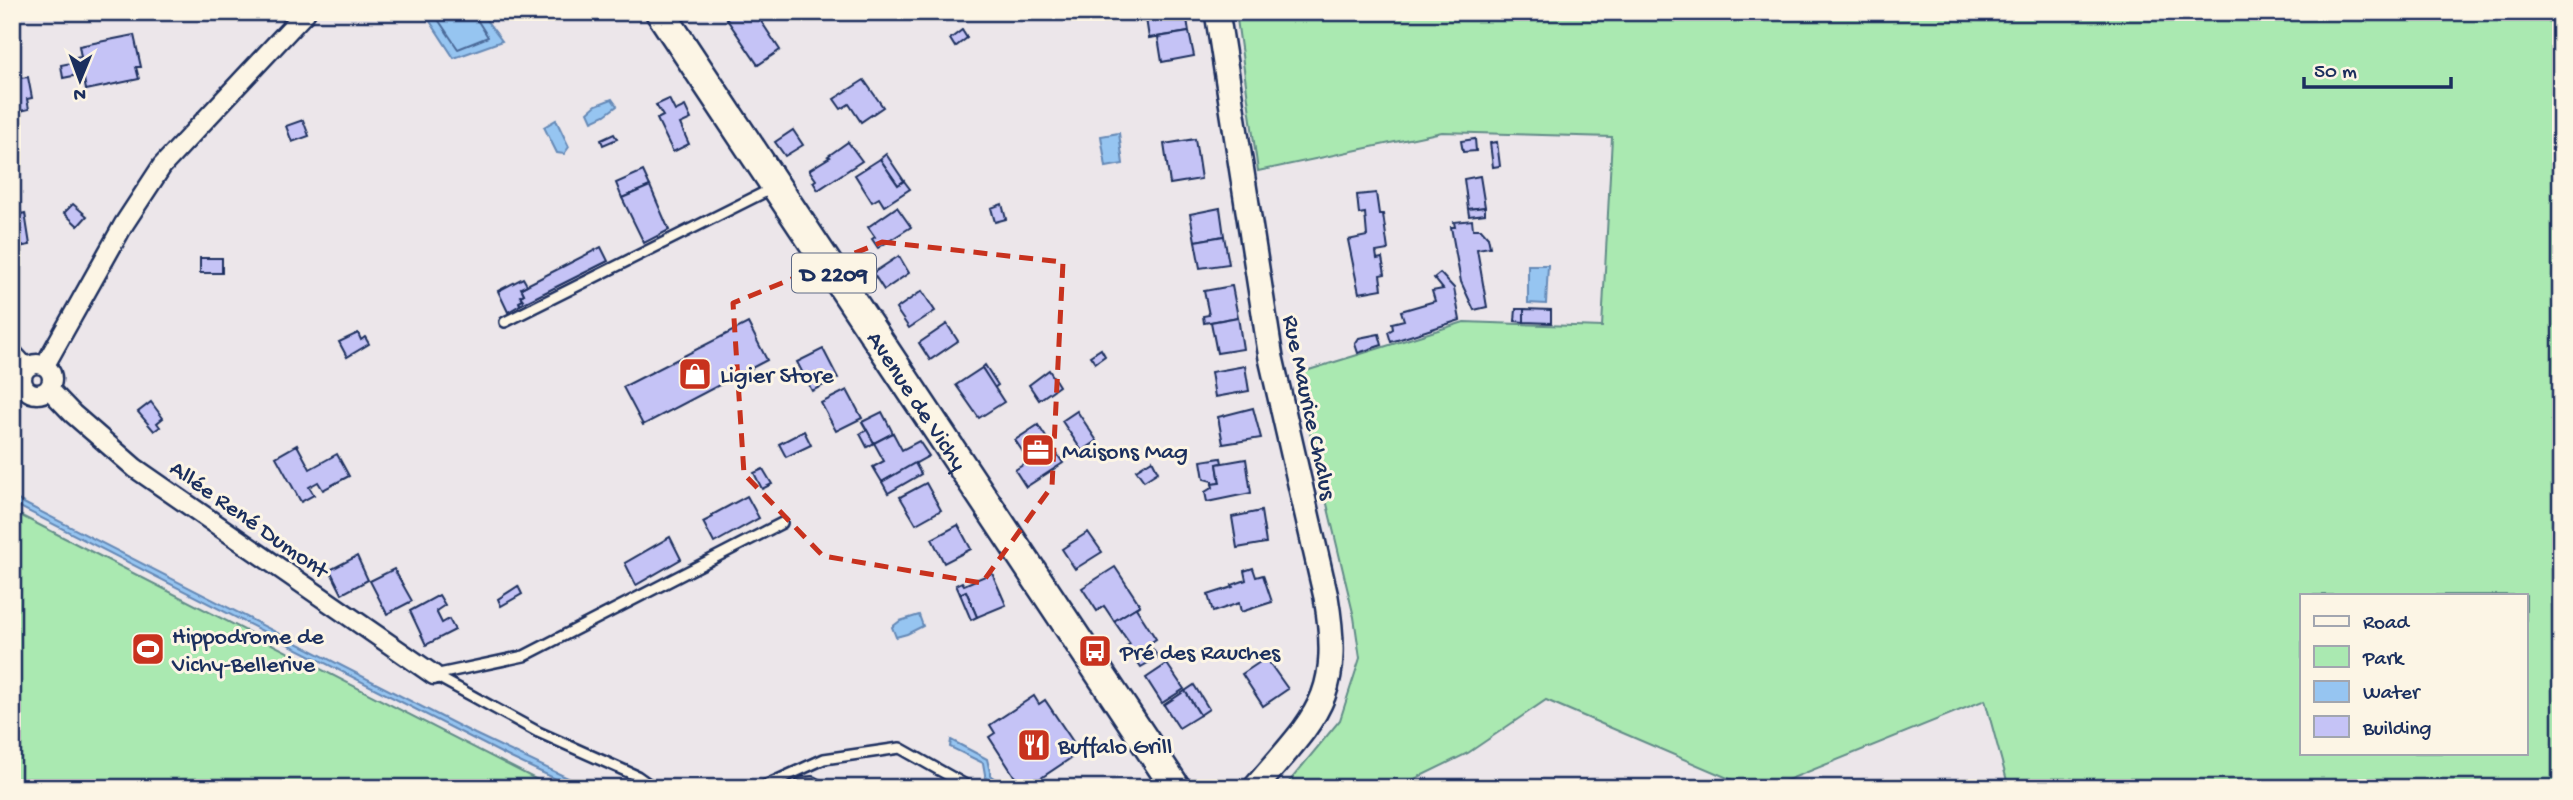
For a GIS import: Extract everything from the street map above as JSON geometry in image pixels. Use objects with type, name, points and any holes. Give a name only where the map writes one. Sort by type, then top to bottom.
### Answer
[{"type":"main road","name":"Avenue de Vichy","points":[[660,12],[1176,788]]},
{"type":"street","points":[[46,365],[124,224],[162,166],[306,12]]},
{"type":"street","name":"Rue Maurice Chalus","points":[[1217,12],[1271,358],[1326,597],[1332,634],[1332,662],[1325,697],[1308,726],[1255,788]]},
{"type":"street","points":[[12,353],[26,368]]},
{"type":"street","points":[[32,364],[46,365],[53,376],[49,389],[39,394],[27,391],[22,380],[26,368],[32,364]]},
{"type":"street","name":"Allée René Dumont","points":[[49,389],[73,414],[135,468],[433,675]]},
{"type":"lane","points":[[505,322],[776,186]]},
{"type":"lane","points":[[433,675],[524,656],[782,523]]},
{"type":"lane","points":[[433,675],[538,732],[637,776],[654,788]]},
{"type":"lane","points":[[760,788],[824,759],[900,748],[971,788]]},
{"type":"lane","points":[[798,788],[802,783],[812,782],[823,788]]},
{"type":"highlighted area","points":[[882,242],[1063,262],[1052,486],[982,583],[823,556],[744,474],[733,303]]},
{"type":"green space","points":[[1236,12],[2561,12],[2561,788],[2009,788],[1985,700],[1768,788],[1751,788],[1546,700],[1468,753],[1396,788],[1284,788],[1340,720],[1360,658],[1354,617],[1296,374],[1464,322],[1602,327],[1612,137],[1442,132],[1258,171]]},
{"type":"green space","name":"Hippodrome de Vichy-Bellerive","points":[[12,511],[553,788],[12,788]]},
{"type":"water","points":[[424,12],[480,12],[502,41],[454,58]]},
{"type":"water","points":[[612,99],[617,106],[592,121],[588,112],[596,105]]},
{"type":"water","points":[[556,120],[569,147],[564,154],[557,153],[544,127]]},
{"type":"water","points":[[1119,133],[1123,164],[1106,167],[1101,136]]},
{"type":"water","points":[[1528,265],[1548,265],[1546,304],[1528,303]]},
{"type":"water","points":[[12,497],[475,734],[589,788],[575,788],[511,758],[12,503]]},
{"type":"water","points":[[919,615],[923,626],[896,637],[892,627],[900,621]]},
{"type":"water","points":[[951,740],[987,759],[991,776],[1008,788],[997,788],[986,780],[983,763],[950,747]]},
{"type":"building","points":[[735,12],[755,12],[780,50],[758,65],[726,18]]},
{"type":"building","points":[[1145,12],[1186,12],[1189,32],[1149,38]]},
{"type":"building","points":[[962,30],[967,38],[955,47],[950,39]]},
{"type":"building","points":[[1189,32],[1194,56],[1162,62],[1158,37]]},
{"type":"building","points":[[134,35],[141,67],[136,67],[139,79],[86,90],[84,79],[79,80],[78,75],[63,78],[61,65],[76,62],[75,58],[81,57],[79,46]]},
{"type":"building","points":[[19,68],[21,78],[28,77],[32,98],[27,99],[29,109],[12,113],[12,69]]},
{"type":"building","points":[[864,80],[883,107],[861,122],[849,104],[841,109],[834,99]]},
{"type":"building","points":[[669,99],[675,111],[685,106],[691,119],[680,124],[689,144],[673,152],[657,119],[663,116],[656,105]]},
{"type":"building","points":[[303,120],[309,136],[292,142],[286,126]]},
{"type":"building","points":[[793,130],[803,145],[785,156],[775,142]]},
{"type":"building","points":[[614,134],[617,139],[603,145],[601,140]]},
{"type":"building","points":[[1195,139],[1201,179],[1170,184],[1164,144]]},
{"type":"building","points":[[1475,139],[1476,151],[1463,152],[1461,141]]},
{"type":"building","points":[[848,142],[862,161],[818,190],[813,182],[816,180],[809,170]]},
{"type":"building","points":[[1497,142],[1500,166],[1493,167],[1490,143]]},
{"type":"building","points":[[886,154],[904,181],[898,185],[880,159]]},
{"type":"building","points":[[880,159],[898,185],[904,181],[910,189],[884,206],[879,198],[872,202],[855,175]]},
{"type":"building","points":[[643,171],[650,186],[622,198],[616,183]]},
{"type":"building","points":[[1480,176],[1485,207],[1468,209],[1464,179]]},
{"type":"building","points":[[650,186],[669,230],[644,243],[622,198]]},
{"type":"building","points":[[1376,193],[1379,214],[1383,214],[1388,250],[1376,252],[1377,259],[1382,258],[1385,274],[1380,275],[1382,289],[1359,293],[1348,240],[1367,236],[1365,213],[1359,214],[1357,195]]},
{"type":"building","points":[[18,202],[21,214],[25,213],[30,245],[12,248],[12,203]]},
{"type":"building","points":[[73,204],[87,216],[78,226],[64,213]]},
{"type":"building","points":[[1002,204],[1006,219],[995,222],[991,208]]},
{"type":"building","points":[[897,207],[911,227],[878,248],[868,227]]},
{"type":"building","points":[[1485,207],[1485,214],[1469,216],[1468,209]]},
{"type":"building","points":[[1220,208],[1224,236],[1195,241],[1190,214]]},
{"type":"building","points":[[1472,220],[1473,229],[1481,229],[1488,237],[1490,247],[1477,249],[1487,307],[1474,310],[1461,282],[1451,227],[1455,227],[1454,222]]},
{"type":"building","points":[[1224,236],[1229,264],[1200,268],[1195,241]]},
{"type":"building","points":[[601,247],[608,261],[520,305],[519,302],[523,300],[520,296],[524,294],[521,288]]},
{"type":"building","points":[[899,256],[909,273],[884,290],[873,273]]},
{"type":"building","points":[[200,258],[222,258],[222,273],[200,273]]},
{"type":"building","points":[[1440,273],[1454,288],[1460,320],[1391,342],[1388,332],[1393,329],[1392,323],[1404,320],[1401,311],[1435,301],[1432,291],[1443,289],[1434,278]]},
{"type":"building","points":[[523,278],[527,285],[521,288],[524,294],[520,296],[523,300],[508,312],[498,291]]},
{"type":"building","points":[[1232,286],[1238,317],[1204,323],[1203,316],[1209,315],[1204,291]]},
{"type":"building","points":[[922,291],[935,311],[909,328],[896,309]]},
{"type":"building","points":[[1516,309],[1524,309],[1524,322],[1515,321]]},
{"type":"building","points":[[1524,309],[1551,310],[1551,323],[1524,322]]},
{"type":"building","points":[[1238,317],[1243,349],[1217,353],[1211,322]]},
{"type":"building","name":"Ligier Store","points":[[748,323],[767,360],[643,425],[623,387]]},
{"type":"building","points":[[947,324],[958,341],[930,360],[919,343]]},
{"type":"building","points":[[358,333],[361,340],[365,337],[369,344],[347,357],[339,342]]},
{"type":"building","points":[[1379,334],[1382,345],[1358,353],[1355,344],[1359,338]]},
{"type":"building","points":[[823,349],[838,378],[812,391],[797,362]]},
{"type":"building","points":[[1101,349],[1105,356],[1095,363],[1090,356]]},
{"type":"building","points":[[985,365],[998,385],[994,388],[982,368]]},
{"type":"building","points":[[1245,366],[1249,391],[1215,397],[1211,372]]},
{"type":"building","points":[[982,368],[1004,402],[979,418],[956,385]]},
{"type":"building","points":[[1049,370],[1059,386],[1039,400],[1029,385]]},
{"type":"building","points":[[847,390],[862,418],[836,431],[821,403]]},
{"type":"building","points":[[151,402],[163,418],[157,423],[160,427],[154,431],[138,412]]},
{"type":"building","points":[[1253,408],[1261,438],[1223,444],[1218,417]]},
{"type":"building","points":[[1077,411],[1097,441],[1082,451],[1062,421]]},
{"type":"building","points":[[882,412],[893,433],[874,443],[862,422]]},
{"type":"building","name":"Maisons Mag","points":[[1038,425],[1063,463],[1026,487],[1015,470],[1029,461],[1015,440]]},
{"type":"building","points":[[867,430],[874,443],[867,447],[860,434]]},
{"type":"building","points":[[804,431],[811,445],[786,457],[779,444]]},
{"type":"building","points":[[893,433],[902,450],[919,441],[929,456],[882,482],[873,467],[884,461],[874,443]]},
{"type":"building","points":[[297,445],[310,469],[337,454],[349,476],[323,490],[318,482],[309,487],[314,495],[301,502],[276,457]]},
{"type":"building","points":[[1221,458],[1222,463],[1217,464],[1220,483],[1212,484],[1212,481],[1204,479],[1201,461]]},
{"type":"building","points":[[1246,459],[1251,493],[1207,502],[1205,492],[1213,487],[1212,484],[1220,483],[1217,464]]},
{"type":"building","points":[[1152,460],[1158,472],[1144,481],[1136,470]]},
{"type":"building","points":[[915,463],[921,474],[888,493],[882,482]]},
{"type":"building","points":[[763,469],[772,484],[762,489],[754,473]]},
{"type":"building","points":[[926,483],[941,510],[916,524],[900,497]]},
{"type":"building","points":[[747,496],[759,518],[714,543],[703,522]]},
{"type":"building","points":[[1261,511],[1266,543],[1237,548],[1232,517]]},
{"type":"building","points":[[958,525],[971,549],[944,563],[932,539]]},
{"type":"building","points":[[1088,532],[1102,552],[1075,569],[1062,549]]},
{"type":"building","points":[[670,537],[681,559],[636,585],[625,563]]},
{"type":"building","points":[[357,556],[368,580],[342,594],[330,570]]},
{"type":"building","points":[[1115,567],[1140,605],[1114,621],[1104,606],[1097,611],[1082,588]]},
{"type":"building","points":[[1253,568],[1256,577],[1263,575],[1272,602],[1241,612],[1239,603],[1213,612],[1208,595],[1246,580],[1244,571]]},
{"type":"building","points":[[394,569],[412,601],[387,614],[370,581]]},
{"type":"building","points":[[992,573],[1006,605],[977,617],[966,591],[960,594],[956,585],[962,582],[964,585]]},
{"type":"building","points":[[518,586],[522,594],[501,606],[498,599]]},
{"type":"building","points":[[966,591],[977,617],[971,620],[960,594]]},
{"type":"building","points":[[439,595],[445,605],[436,611],[442,623],[449,619],[455,630],[426,645],[410,611]]},
{"type":"building","points":[[1140,605],[1136,608],[1156,639],[1133,655],[1127,646],[1130,644],[1114,621]]},
{"type":"building","points":[[1151,647],[1158,657],[1141,667],[1135,658]]},
{"type":"building","points":[[1266,658],[1288,689],[1263,706],[1242,674]]},
{"type":"building","points":[[1167,664],[1184,689],[1162,703],[1146,678]]},
{"type":"building","points":[[1194,685],[1209,709],[1200,715],[1185,691]]},
{"type":"building","points":[[1185,691],[1200,715],[1179,728],[1164,705]]},
{"type":"building","name":"Buffalo Grill","points":[[1034,696],[1039,704],[1045,700],[1080,752],[1026,788],[1022,788],[989,737],[995,733],[990,725]]},
{"type":"place","name":"Ligier Store","points":[[695,374]]},
{"type":"place","name":"Maisons Mag","points":[[1038,450]]},
{"type":"place","name":"Hippodrome de Vichy-Bellerive","points":[[148,649]]},
{"type":"place","name":"Pré des Rauches","points":[[1095,651]]},
{"type":"place","name":"Buffalo Grill","points":[[1034,745]]}]
